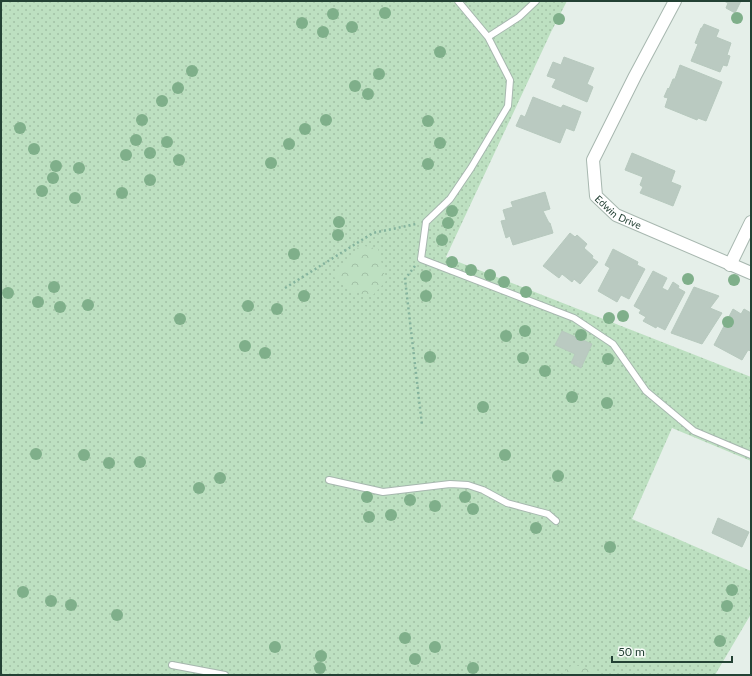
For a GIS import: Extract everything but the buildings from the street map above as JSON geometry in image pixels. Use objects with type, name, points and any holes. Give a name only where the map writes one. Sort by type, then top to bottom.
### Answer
[{"type":"street","name":"Edwin Drive","points":[[675,1],[593,160],[596,196],[616,215],[751,273]]},
{"type":"street","points":[[730,264],[751,222]]},
{"type":"lane","points":[[458,1],[488,37],[510,80],[508,106],[471,168],[450,199],[426,222],[421,259],[574,318],[613,344],[646,391],[694,431],[751,455]]},
{"type":"lane","points":[[488,37],[519,17],[536,1]]},
{"type":"lane","points":[[329,480],[383,492],[450,484],[468,485],[483,490],[507,503],[548,514],[556,521]]},
{"type":"lane","points":[[172,665],[225,675]]},
{"type":"path","points":[[286,288],[373,233],[426,222]]},
{"type":"path","points":[[421,259],[405,279],[422,425]]},
{"type":"green space","points":[[1,1],[567,1],[551,32],[446,257],[751,377],[751,461],[672,428],[632,519],[751,571],[751,614],[715,675],[1,675]]},
{"type":"green space","points":[[360,245],[378,249],[386,281],[371,297],[353,291],[334,277]]},
{"type":"green space","points":[[572,665],[591,668],[598,675],[561,675]]}]
